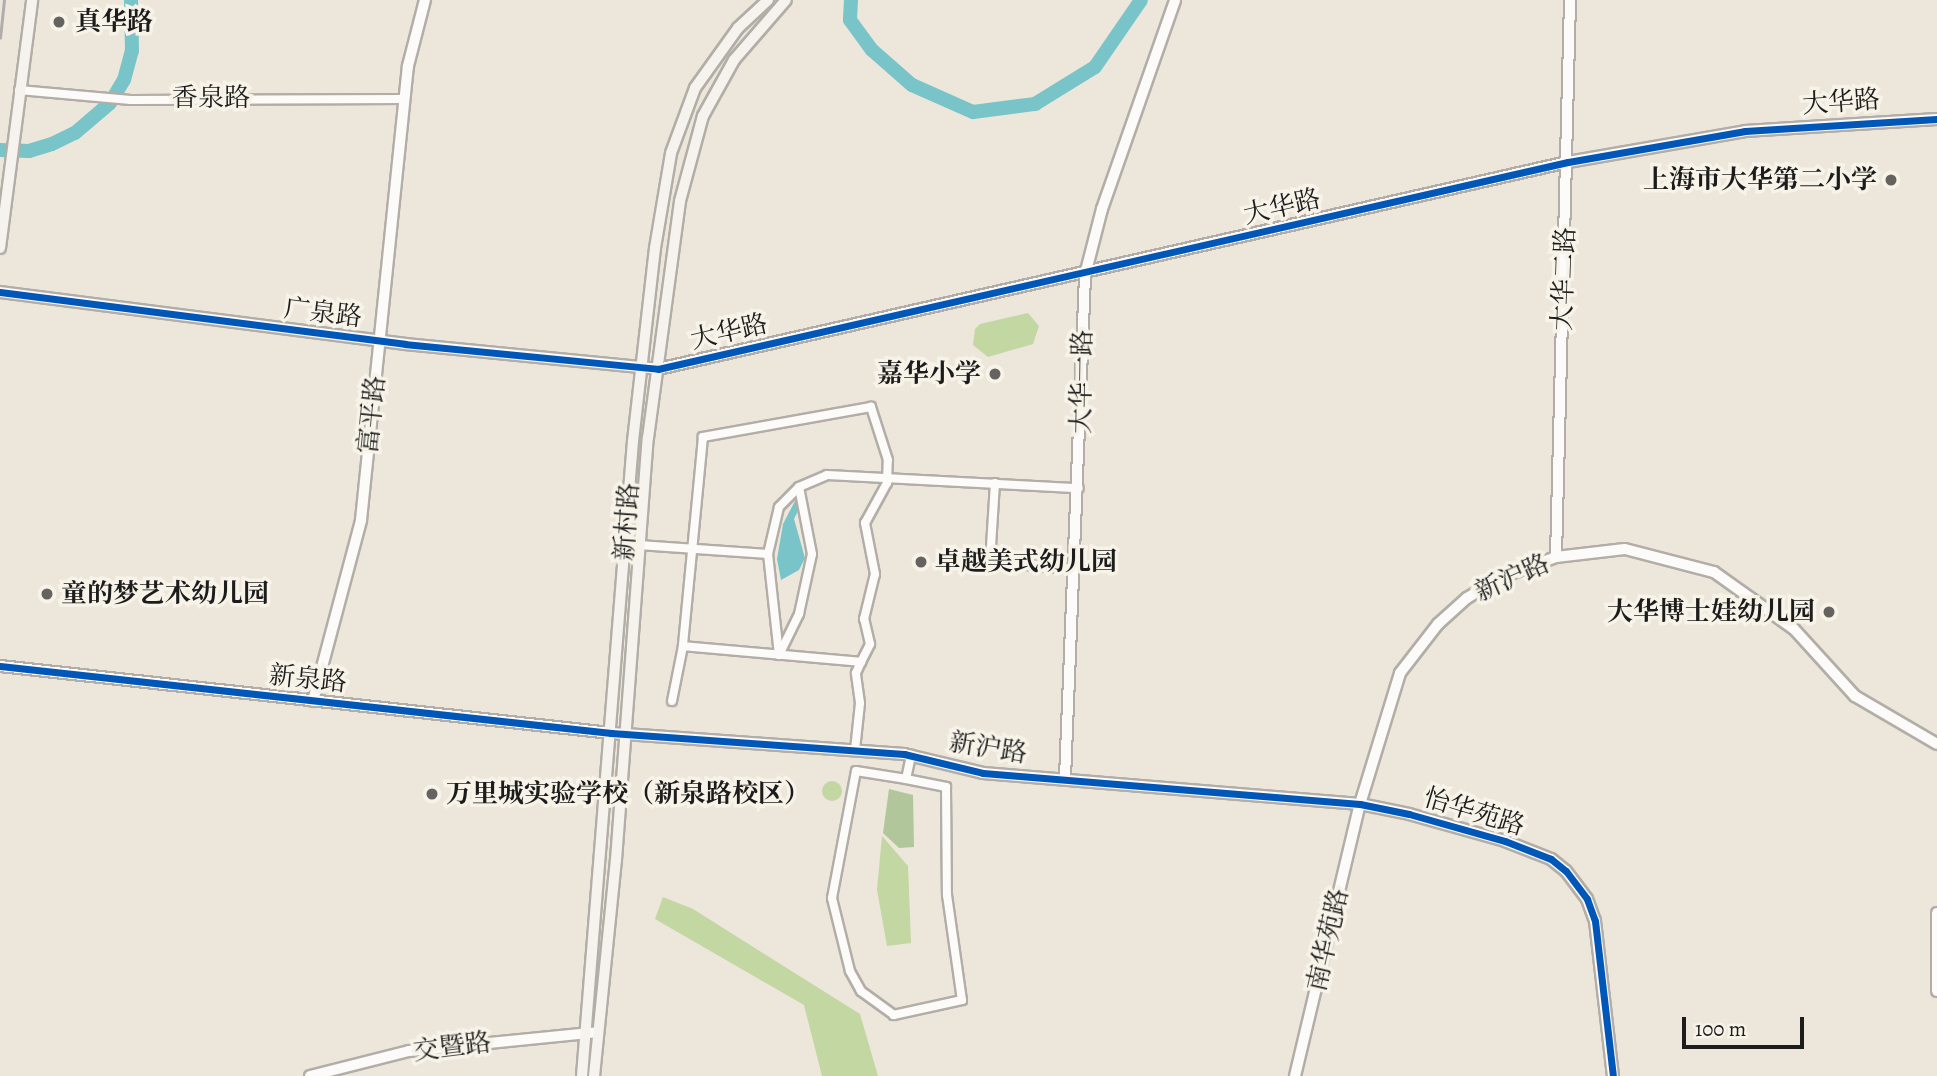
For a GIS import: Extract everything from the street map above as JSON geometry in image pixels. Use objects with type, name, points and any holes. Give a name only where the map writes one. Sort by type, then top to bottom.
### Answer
[{"type":"main road","points":[[0,248],[32,0]]},
{"type":"main road","name":"新村路","points":[[582,1076],[641,370],[671,153],[695,88],[738,28],[768,0]]},
{"type":"main road","name":"新村路","points":[[594,1076],[639,545],[680,201],[703,116],[734,60],[786,0]]},
{"type":"street","name":"富平路","points":[[313,701],[361,520],[404,99],[415,27],[425,0]]},
{"type":"street","name":"大华一路","points":[[1065,778],[1079,488],[1085,275],[1102,209],[1175,0]]},
{"type":"street","name":"大华二路","points":[[1556,558],[1570,0]]},
{"type":"street","name":"香泉路","points":[[19,90],[105,99],[404,99]]},
{"type":"street","name":"大华路","points":[[641,370],[658,369],[1085,275],[1568,162],[1745,131],[1937,119]]},
{"type":"street","name":"广泉路","points":[[0,292],[380,341],[641,370]]},
{"type":"street","points":[[672,701],[683,646],[703,437],[871,407],[882,431],[887,476],[883,495],[865,523],[875,574],[865,605],[870,644],[856,673],[860,703],[855,750]]},
{"type":"street","points":[[779,655],[768,554],[779,507],[799,487],[827,475],[1079,488]]},
{"type":"street","points":[[995,483],[990,562],[1074,569]]},
{"type":"street","points":[[779,655],[799,614],[811,559],[810,524],[799,487]]},
{"type":"street","points":[[639,545],[768,554]]},
{"type":"street","name":"新沪路","points":[[611,733],[911,755],[983,773],[1360,803],[1401,673],[1438,624],[1467,598],[1502,577],[1556,558],[1625,549],[1714,572],[1794,629],[1855,696],[1937,744]]},
{"type":"street","points":[[683,646],[861,662]]},
{"type":"street","name":"新泉路","points":[[0,666],[611,733]]},
{"type":"street","points":[[906,779],[911,755]]},
{"type":"street","points":[[856,771],[906,779],[946,787],[947,895],[962,1000],[894,1015],[861,991],[850,971],[832,898],[856,771]]},
{"type":"street","name":"南华苑路","points":[[1295,1076],[1360,803]]},
{"type":"street","name":"怡华苑路","points":[[1360,803],[1505,841],[1551,859],[1566,872],[1587,899],[1595,921],[1614,1076]]},
{"type":"street","points":[[1937,913],[1937,991]]},
{"type":"street","name":"交暨路","points":[[310,1076],[409,1051],[598,1032]]},
{"type":"green space","points":[[1028,313],[1039,326],[1033,344],[988,357],[973,345],[975,329],[980,324]]},
{"type":"green space","points":[[832,781],[839,784],[842,791],[839,798],[832,801],[825,798],[822,791],[825,784]]},
{"type":"green space","points":[[889,789],[913,795],[914,847],[899,848],[883,833]]},
{"type":"green space","points":[[882,836],[908,866],[911,943],[887,946],[877,890]]},
{"type":"green space","points":[[663,897],[693,909],[860,1014],[878,1076],[822,1076],[804,1005],[655,919]]},
{"type":"water","points":[[795,501],[800,507],[794,519],[805,558],[799,570],[781,580],[777,559],[783,524]]},
{"type":"waterway","points":[[0,150],[29,151],[52,144],[75,133],[110,103],[124,80],[132,51],[131,0]]},
{"type":"waterway","points":[[851,0],[850,20],[872,50],[912,85],[973,112],[1035,104],[1095,67],[1141,0]]},
{"type":"railway","points":[[0,38],[4,0]]},
{"type":"cycle path","points":[[0,292],[405,344],[658,369],[1568,162],[1745,131],[1937,119]]},
{"type":"cycle path","points":[[0,666],[611,733],[904,754],[983,773],[1360,804],[1409,814],[1505,841],[1551,859],[1566,871],[1587,899],[1595,921],[1613,1076]]},
{"type":"place","name":"真华路","points":[[59,22]]},
{"type":"place","name":"上海市大华第二小学","points":[[1891,180]]},
{"type":"place","name":"嘉华小学","points":[[995,374]]},
{"type":"place","name":"卓越美式幼儿园","points":[[921,562]]},
{"type":"place","name":"童的梦艺术幼儿园","points":[[47,594]]},
{"type":"place","name":"大华博士娃幼儿园","points":[[1829,612]]},
{"type":"place","name":"万里城实验学校（新泉路校区）","points":[[432,794]]}]
